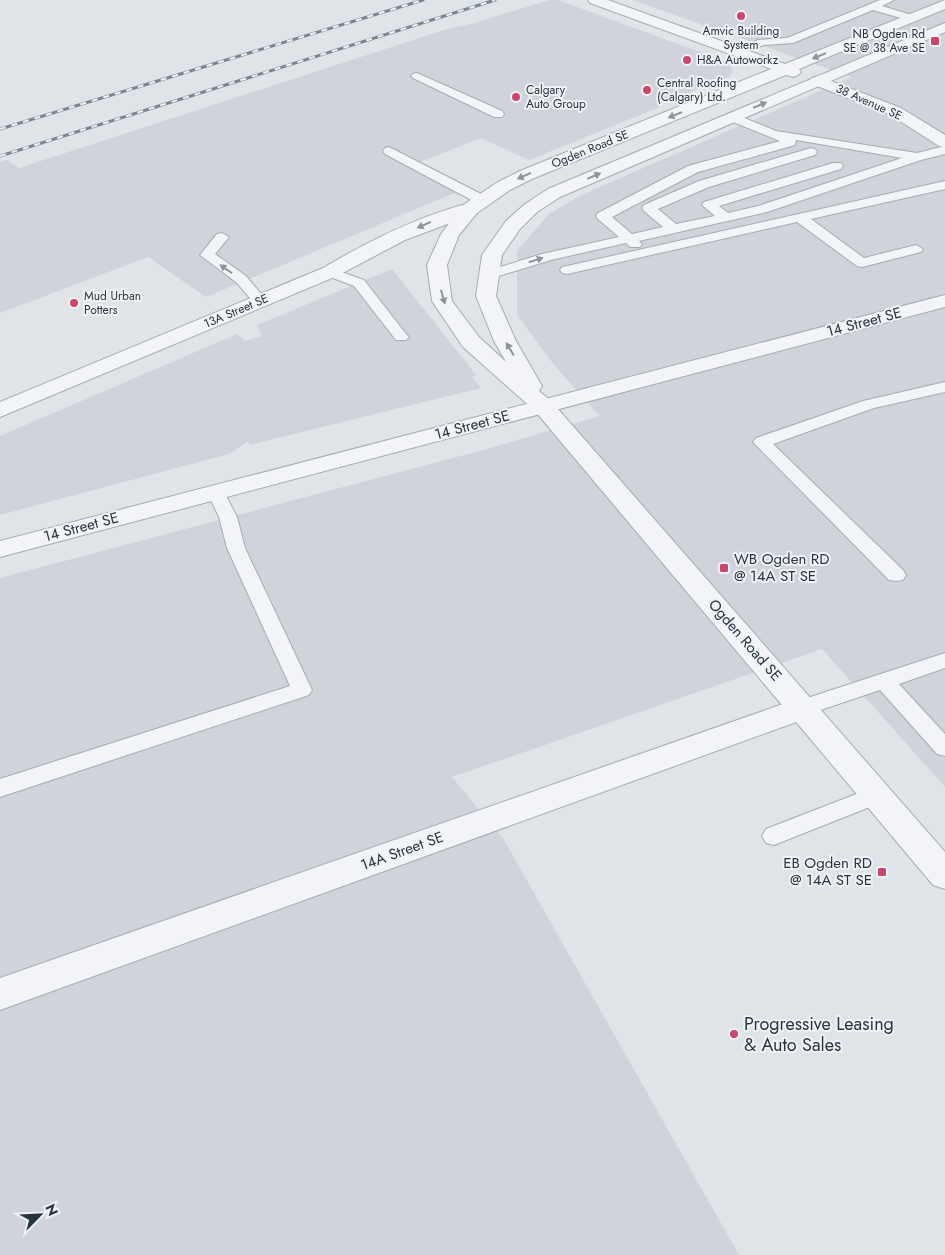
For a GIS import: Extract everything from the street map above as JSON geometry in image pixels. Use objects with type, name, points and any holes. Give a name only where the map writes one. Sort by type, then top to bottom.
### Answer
[{"type":"street","name":"38 Avenue SE","points":[[595,0],[895,111],[945,142]]},
{"type":"street","name":"Ogden Road SE","points":[[945,4],[526,175],[476,205],[450,234],[437,265],[442,301],[471,342],[543,406],[945,875]]},
{"type":"street","name":"Ogden Road SE","points":[[543,406],[505,341],[486,296],[492,255],[513,225],[531,208],[554,193],[945,27]]},
{"type":"street","name":"13A Street SE","points":[[0,410],[330,272],[368,249],[432,221],[476,205]]},
{"type":"street","name":"14 Street SE","points":[[0,548],[945,301]]},
{"type":"street","name":"14A Street SE","points":[[0,994],[803,708]]},
{"type":"lane","points":[[737,52],[762,42],[789,41],[889,0]]},
{"type":"lane","points":[[873,7],[911,18]]},
{"type":"lane","points":[[417,76],[498,114]]},
{"type":"lane","points":[[732,117],[777,134],[811,152],[837,166],[858,184]]},
{"type":"lane","points":[[777,134],[917,157]]},
{"type":"lane","points":[[644,253],[603,216],[693,170],[791,142]]},
{"type":"lane","points":[[895,175],[903,161],[945,150]]},
{"type":"lane","points":[[389,151],[476,205]]},
{"type":"lane","points":[[673,228],[649,208],[704,184],[811,152]]},
{"type":"lane","points":[[724,217],[709,205],[837,166]]},
{"type":"lane","points":[[489,274],[546,257],[628,238],[812,200],[858,184],[895,175],[923,190]]},
{"type":"lane","points":[[567,270],[945,185]]},
{"type":"lane","points":[[762,209],[780,222]]},
{"type":"lane","points":[[800,218],[862,263],[916,249]]},
{"type":"lane","points":[[222,237],[207,255],[242,279],[260,300]]},
{"type":"lane","points":[[330,272],[359,283],[401,337]]},
{"type":"lane","points":[[896,575],[762,442],[869,404],[945,387]]},
{"type":"lane","points":[[0,788],[302,690],[236,548],[228,517],[216,492]]},
{"type":"lane","points":[[803,708],[945,660]]},
{"type":"lane","points":[[883,680],[945,748]]},
{"type":"lane","points":[[774,836],[877,795]]},
{"type":"shaded area","points":[[549,0],[558,0],[724,61],[731,66],[733,71],[729,77],[529,160],[481,138],[420,162],[469,187],[206,297],[148,257],[0,313],[0,162],[7,160],[19,168],[450,28],[468,25]]},
{"type":"shaded area","points":[[632,0],[945,0],[945,787],[822,649],[452,777],[504,840],[739,1255],[0,1255],[0,578],[483,450],[600,416],[554,365],[517,315],[517,251],[549,214],[579,196],[852,77]]},
{"type":"shaded area","points":[[392,269],[476,375],[472,377],[481,388],[249,445],[248,441],[229,454],[0,515],[0,436],[237,334],[247,342],[247,340],[262,336],[257,325]]},
{"type":"railway","points":[[0,129],[423,0]]},
{"type":"railway","points":[[0,156],[495,0]]},
{"type":"place","name":"Amvic Building System","points":[[741,16]]},
{"type":"place","name":"NB Ogden Rd SE @ 38 Ave SE","points":[[935,41]]},
{"type":"place","name":"H&A Autoworkz","points":[[687,60]]},
{"type":"place","name":"Central Roofing (Calgary) Ltd.","points":[[647,90]]},
{"type":"place","name":"Calgary Auto Group","points":[[516,97]]},
{"type":"place","name":"Mud Urban Potters","points":[[74,303]]},
{"type":"place","name":"WB Ogden RD @ 14A ST SE","points":[[724,568]]},
{"type":"place","name":"EB Ogden RD @ 14A ST SE","points":[[882,872]]},
{"type":"place","name":"Progressive Leasing & Auto Sales","points":[[734,1034]]}]
